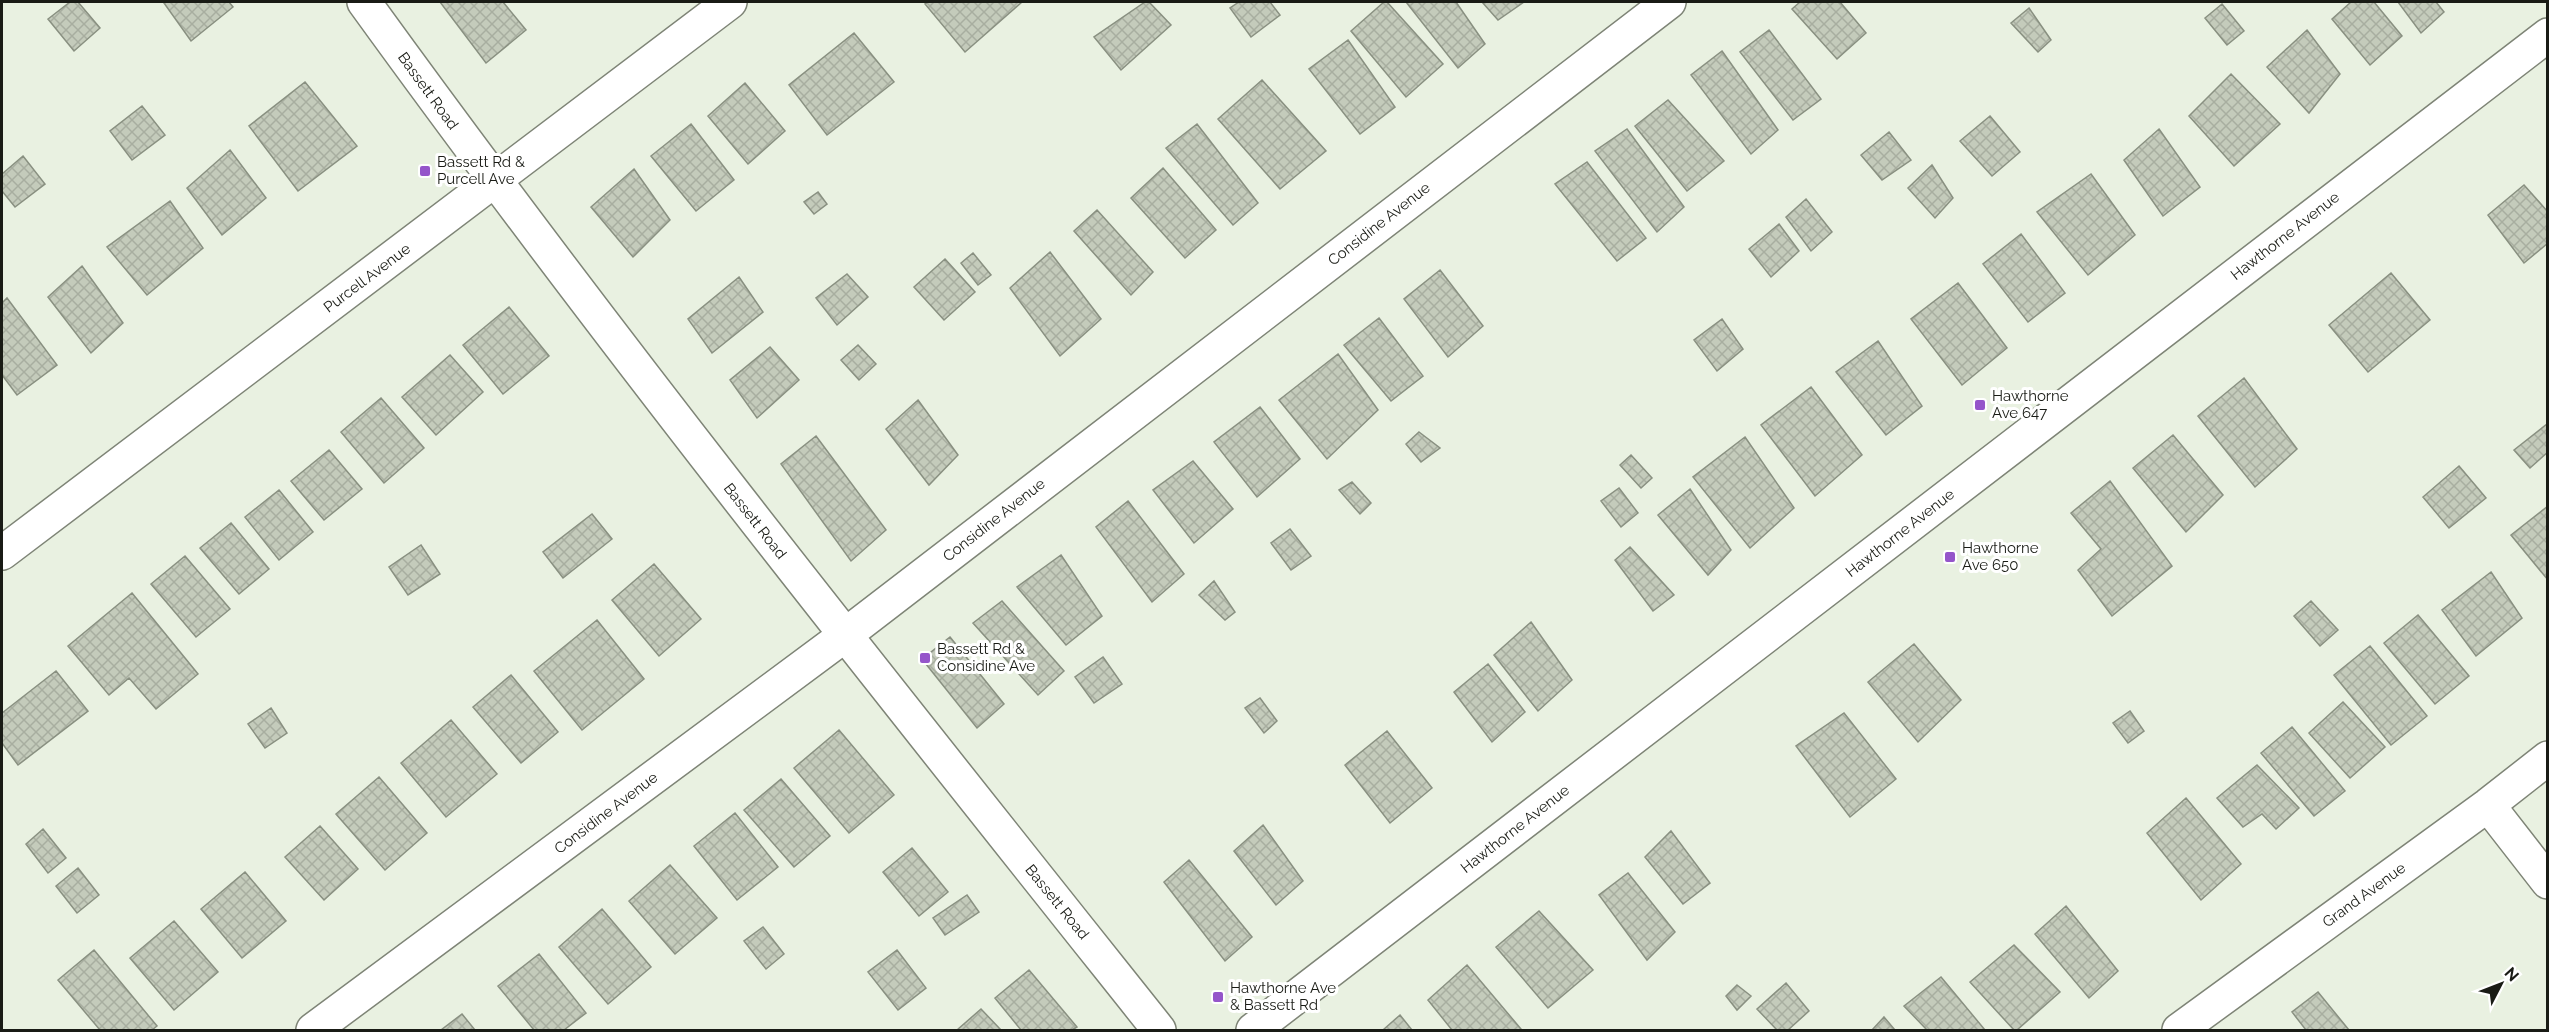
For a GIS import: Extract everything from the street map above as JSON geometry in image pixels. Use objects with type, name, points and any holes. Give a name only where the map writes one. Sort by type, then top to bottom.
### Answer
[{"type":"street","name":"Bassett Road","points":[[364,2],[494,182],[844,636],[1159,1030]]},
{"type":"street","name":"Purcell Avenue","points":[[2,553],[730,2]]},
{"type":"street","name":"Considine Avenue","points":[[313,1030],[844,636],[1669,2]]},
{"type":"street","name":"Hawthorne Avenue","points":[[1253,1030],[2547,35]]},
{"type":"street","name":"Grand Avenue","points":[[2178,1030],[2488,805],[2547,758]]},
{"type":"street","points":[[2488,805],[2547,882]]},
{"type":"building","points":[[70,2],[78,2],[100,28],[74,51],[48,19]]},
{"type":"building","points":[[229,2],[233,7],[191,41],[164,3]]},
{"type":"building","points":[[440,2],[503,2],[526,30],[486,63]]},
{"type":"building","points":[[928,2],[1022,2],[965,52],[925,4]]},
{"type":"building","points":[[1145,2],[1149,2],[1171,25],[1121,70],[1094,37]]},
{"type":"building","points":[[1239,2],[1270,2],[1280,15],[1251,37],[1230,8]]},
{"type":"building","points":[[1384,2],[1387,2],[1443,64],[1406,97],[1351,31]]},
{"type":"building","points":[[1406,2],[1456,2],[1485,44],[1458,68]]},
{"type":"building","points":[[1482,2],[1524,2],[1498,20]]},
{"type":"building","points":[[1800,2],[1840,2],[1866,33],[1837,59],[1792,9]]},
{"type":"building","points":[[2351,2],[2374,2],[2402,36],[2370,65],[2332,19]]},
{"type":"building","points":[[2398,2],[2436,2],[2444,12],[2421,33]]},
{"type":"building","points":[[2222,4],[2244,31],[2227,45],[2205,18]]},
{"type":"building","points":[[2029,8],[2051,40],[2038,52],[2011,23]]},
{"type":"building","points":[[1769,30],[1821,99],[1793,120],[1740,52]]},
{"type":"building","points":[[2307,30],[2340,74],[2309,113],[2267,67]]},
{"type":"building","points":[[854,33],[894,82],[827,135],[789,85]]},
{"type":"building","points":[[1348,40],[1395,107],[1360,134],[1309,69]]},
{"type":"building","points":[[1722,51],[1778,130],[1751,154],[1691,75]]},
{"type":"building","points":[[2231,74],[2280,124],[2234,166],[2189,116]]},
{"type":"building","points":[[1262,80],[1326,151],[1280,189],[1218,119]]},
{"type":"building","points":[[305,82],[357,146],[298,191],[249,126]]},
{"type":"building","points":[[745,83],[785,131],[748,164],[708,116]]},
{"type":"building","points":[[1668,100],[1724,161],[1687,191],[1635,126]]},
{"type":"building","points":[[142,106],[165,135],[132,160],[110,131]]},
{"type":"building","points":[[1990,116],[2020,152],[1992,176],[1960,141]]},
{"type":"building","points":[[691,124],[734,180],[696,211],[651,156]]},
{"type":"building","points":[[1197,124],[1258,203],[1233,225],[1166,148]]},
{"type":"building","points":[[1627,129],[1684,207],[1657,232],[1595,151]]},
{"type":"building","points":[[2159,129],[2200,187],[2163,216],[2124,160]]},
{"type":"building","points":[[1889,132],[1911,160],[1882,180],[1861,155]]},
{"type":"building","points":[[230,150],[266,198],[222,235],[187,188]]},
{"type":"building","points":[[23,156],[45,184],[15,207],[2,191],[2,174]]},
{"type":"building","points":[[1587,162],[1646,238],[1617,261],[1555,184]]},
{"type":"building","points":[[1932,165],[1953,198],[1935,218],[1908,188]]},
{"type":"building","points":[[1163,168],[1216,230],[1185,258],[1131,198]]},
{"type":"building","points":[[634,169],[670,220],[633,257],[591,207]]},
{"type":"building","points":[[2091,174],[2135,235],[2088,275],[2037,212]]},
{"type":"building","points":[[2524,185],[2548,212],[2548,243],[2524,263],[2488,215]]},
{"type":"building","points":[[818,192],[827,204],[814,214],[804,202]]},
{"type":"building","points":[[1806,199],[1832,232],[1811,251],[1786,217]]},
{"type":"building","points":[[170,201],[203,248],[147,295],[107,247]]},
{"type":"building","points":[[1097,210],[1153,272],[1131,295],[1074,231]]},
{"type":"building","points":[[1779,224],[1799,251],[1771,277],[1749,249]]},
{"type":"building","points":[[2021,234],[2065,293],[2028,322],[1983,264]]},
{"type":"building","points":[[1050,252],[1101,319],[1060,356],[1010,288]]},
{"type":"building","points":[[973,253],[991,275],[978,285],[961,263]]},
{"type":"building","points":[[945,259],[975,292],[944,320],[914,287]]},
{"type":"building","points":[[82,266],[123,323],[91,353],[48,297]]},
{"type":"building","points":[[1440,270],[1483,326],[1448,357],[1404,299]]},
{"type":"building","points":[[2391,273],[2430,320],[2368,372],[2329,325]]},
{"type":"building","points":[[847,274],[868,297],[837,325],[816,298]]},
{"type":"building","points":[[739,277],[763,312],[712,353],[688,319]]},
{"type":"building","points":[[1958,283],[2007,348],[1962,385],[1911,319]]},
{"type":"building","points":[[7,298],[57,365],[17,395],[2,375],[2,303]]},
{"type":"building","points":[[509,307],[549,356],[503,394],[463,345]]},
{"type":"building","points":[[1379,318],[1423,376],[1391,401],[1344,345]]},
{"type":"building","points":[[1722,319],[1743,349],[1717,371],[1694,340]]},
{"type":"building","points":[[1878,341],[1922,406],[1886,435],[1836,372]]},
{"type":"building","points":[[858,345],[876,364],[859,380],[841,360]]},
{"type":"building","points":[[770,347],[799,380],[757,418],[730,380]]},
{"type":"building","points":[[1338,354],[1378,410],[1327,459],[1279,400]]},
{"type":"building","points":[[450,355],[483,392],[436,435],[402,397]]},
{"type":"building","points":[[2244,378],[2297,449],[2255,487],[2198,416]]},
{"type":"building","points":[[1811,387],[1862,455],[1815,496],[1761,425]]},
{"type":"building","points":[[381,398],[424,448],[384,483],[341,432]]},
{"type":"building","points":[[918,400],[958,455],[929,485],[886,429]]},
{"type":"building","points":[[1260,407],[1300,459],[1257,497],[1214,442]]},
{"type":"building","points":[[2547,424],[2548,452],[2530,468],[2514,450]]},
{"type":"building","points":[[1419,432],[1440,448],[1421,462],[1406,444]]},
{"type":"building","points":[[2173,435],[2223,495],[2186,532],[2133,468]]},
{"type":"building","points":[[816,436],[886,530],[851,561],[781,464]]},
{"type":"building","points":[[1745,437],[1794,508],[1750,548],[1693,477]]},
{"type":"building","points":[[329,450],[362,489],[324,520],[291,481]]},
{"type":"building","points":[[1631,455],[1652,478],[1641,488],[1620,465]]},
{"type":"building","points":[[1193,461],[1233,509],[1194,543],[1153,490]]},
{"type":"building","points":[[2459,466],[2486,498],[2449,528],[2423,497]]},
{"type":"building","points":[[2110,481],[2172,566],[2112,616],[2078,570],[2101,549],[2071,513]]},
{"type":"building","points":[[1352,482],[1371,503],[1360,514],[1339,490]]},
{"type":"building","points":[[1619,488],[1638,513],[1621,527],[1601,501]]},
{"type":"building","points":[[1690,489],[1731,550],[1708,575],[1658,515]]},
{"type":"building","points":[[279,490],[313,532],[279,560],[245,517]]},
{"type":"building","points":[[1128,501],[1184,574],[1152,602],[1096,527]]},
{"type":"building","points":[[2548,506],[2548,580],[2511,535]]},
{"type":"building","points":[[592,514],[612,539],[563,578],[543,552]]},
{"type":"building","points":[[231,523],[269,569],[239,594],[200,548]]},
{"type":"building","points":[[1290,529],[1311,556],[1291,570],[1271,543]]},
{"type":"building","points":[[421,545],[440,574],[408,595],[389,567]]},
{"type":"building","points":[[1630,547],[1674,595],[1653,611],[1615,560]]},
{"type":"building","points":[[1061,555],[1102,616],[1066,645],[1017,587]]},
{"type":"building","points":[[185,556],[230,609],[196,637],[151,584]]},
{"type":"building","points":[[654,564],[701,619],[659,656],[612,600]]},
{"type":"building","points":[[2491,572],[2522,618],[2476,656],[2442,610]]},
{"type":"building","points":[[1214,581],[1235,612],[1225,620],[1199,595]]},
{"type":"building","points":[[132,593],[198,674],[156,709],[129,678],[109,695],[68,646]]},
{"type":"building","points":[[1002,601],[1064,671],[1038,695],[973,623]]},
{"type":"building","points":[[2311,601],[2338,630],[2320,646],[2294,616]]},
{"type":"building","points":[[2418,615],[2469,676],[2435,704],[2384,643]]},
{"type":"building","points":[[597,620],[644,679],[582,730],[534,671]]},
{"type":"building","points":[[1531,622],[1572,680],[1538,711],[1494,655]]},
{"type":"building","points":[[950,637],[1004,704],[977,728],[922,659]]},
{"type":"building","points":[[1914,644],[1961,700],[1918,742],[1868,682]]},
{"type":"building","points":[[2370,646],[2427,716],[2391,745],[2334,675]]},
{"type":"building","points":[[1103,657],[1122,684],[1094,703],[1075,677]]},
{"type":"building","points":[[1488,664],[1525,712],[1492,742],[1454,692]]},
{"type":"building","points":[[56,671],[88,711],[18,765],[2,743],[2,713]]},
{"type":"building","points":[[511,675],[558,732],[521,763],[473,707]]},
{"type":"building","points":[[1260,698],[1277,721],[1264,733],[1245,708]]},
{"type":"building","points":[[2343,702],[2385,747],[2350,778],[2309,733]]},
{"type":"building","points":[[271,708],[287,733],[265,748],[248,724]]},
{"type":"building","points":[[2130,711],[2144,731],[2128,743],[2113,723]]},
{"type":"building","points":[[1844,713],[1896,779],[1850,817],[1796,746]]},
{"type":"building","points":[[451,720],[497,774],[446,817],[401,763]]},
{"type":"building","points":[[2292,727],[2345,791],[2314,816],[2261,753]]},
{"type":"building","points":[[839,730],[894,795],[849,833],[794,768]]},
{"type":"building","points":[[1387,731],[1432,788],[1390,823],[1345,765]]},
{"type":"building","points":[[2257,765],[2299,808],[2276,829],[2262,814],[2243,827],[2217,798]]},
{"type":"building","points":[[379,777],[427,833],[385,870],[336,814]]},
{"type":"building","points":[[781,779],[830,836],[794,867],[744,810]]},
{"type":"building","points":[[2186,798],[2241,864],[2201,900],[2147,833]]},
{"type":"building","points":[[735,813],[778,867],[737,900],[694,846]]},
{"type":"building","points":[[1263,825],[1303,881],[1276,905],[1234,851]]},
{"type":"building","points":[[320,826],[358,869],[324,900],[285,857]]},
{"type":"building","points":[[43,829],[66,858],[48,873],[26,844]]},
{"type":"building","points":[[1671,831],[1710,883],[1683,904],[1645,857]]},
{"type":"building","points":[[912,848],[948,892],[919,916],[883,872]]},
{"type":"building","points":[[1189,860],[1252,937],[1225,961],[1164,882]]},
{"type":"building","points":[[670,865],[717,918],[675,954],[629,901]]},
{"type":"building","points":[[78,868],[99,895],[77,913],[56,886]]},
{"type":"building","points":[[245,872],[286,921],[242,958],[201,909]]},
{"type":"building","points":[[1628,873],[1675,932],[1647,960],[1599,895]]},
{"type":"building","points":[[967,895],[979,912],[945,935],[933,918]]},
{"type":"building","points":[[2066,906],[2118,971],[2089,998],[2035,934]]},
{"type":"building","points":[[602,909],[651,967],[608,1004],[559,947]]},
{"type":"building","points":[[1539,911],[1593,970],[1548,1008],[1496,947]]},
{"type":"building","points":[[174,921],[218,972],[174,1010],[130,958]]},
{"type":"building","points":[[763,927],[784,954],[766,969],[744,941]]},
{"type":"building","points":[[2014,945],[2060,992],[2017,1030],[2014,1030],[1970,982]]},
{"type":"building","points":[[94,950],[157,1026],[152,1030],[100,1030],[58,980]]},
{"type":"building","points":[[897,950],[926,988],[898,1010],[868,972]]},
{"type":"building","points":[[539,954],[586,1013],[564,1030],[534,1030],[498,986]]},
{"type":"building","points":[[1467,965],[1521,1029],[1452,1030],[1428,1000]]},
{"type":"building","points":[[1029,970],[1077,1027],[1072,1030],[1021,1030],[995,998]]},
{"type":"building","points":[[1941,977],[1985,1030],[1927,1030],[1904,1006]]},
{"type":"building","points":[[1786,983],[1809,1011],[1788,1030],[1777,1030],[1757,1009]]},
{"type":"building","points":[[1737,985],[1751,996],[1737,1010],[1726,996]]},
{"type":"building","points":[[2318,992],[2349,1030],[2306,1030],[2292,1012]]},
{"type":"building","points":[[981,1009],[1001,1030],[957,1030]]},
{"type":"building","points":[[462,1014],[475,1030],[441,1030]]},
{"type":"building","points":[[1400,1015],[1412,1030],[1383,1030]]},
{"type":"building","points":[[1884,1017],[1895,1030],[1872,1030]]},
{"type":"place","name":"Bassett Rd & Purcell Ave","points":[[425,171]]},
{"type":"place","name":"Hawthorne Ave 647","points":[[1980,405]]},
{"type":"place","name":"Hawthorne Ave 650","points":[[1950,557]]},
{"type":"place","name":"Bassett Rd & Considine Ave","points":[[925,658]]},
{"type":"place","name":"Hawthorne Ave & Bassett Rd","points":[[1218,997]]}]
